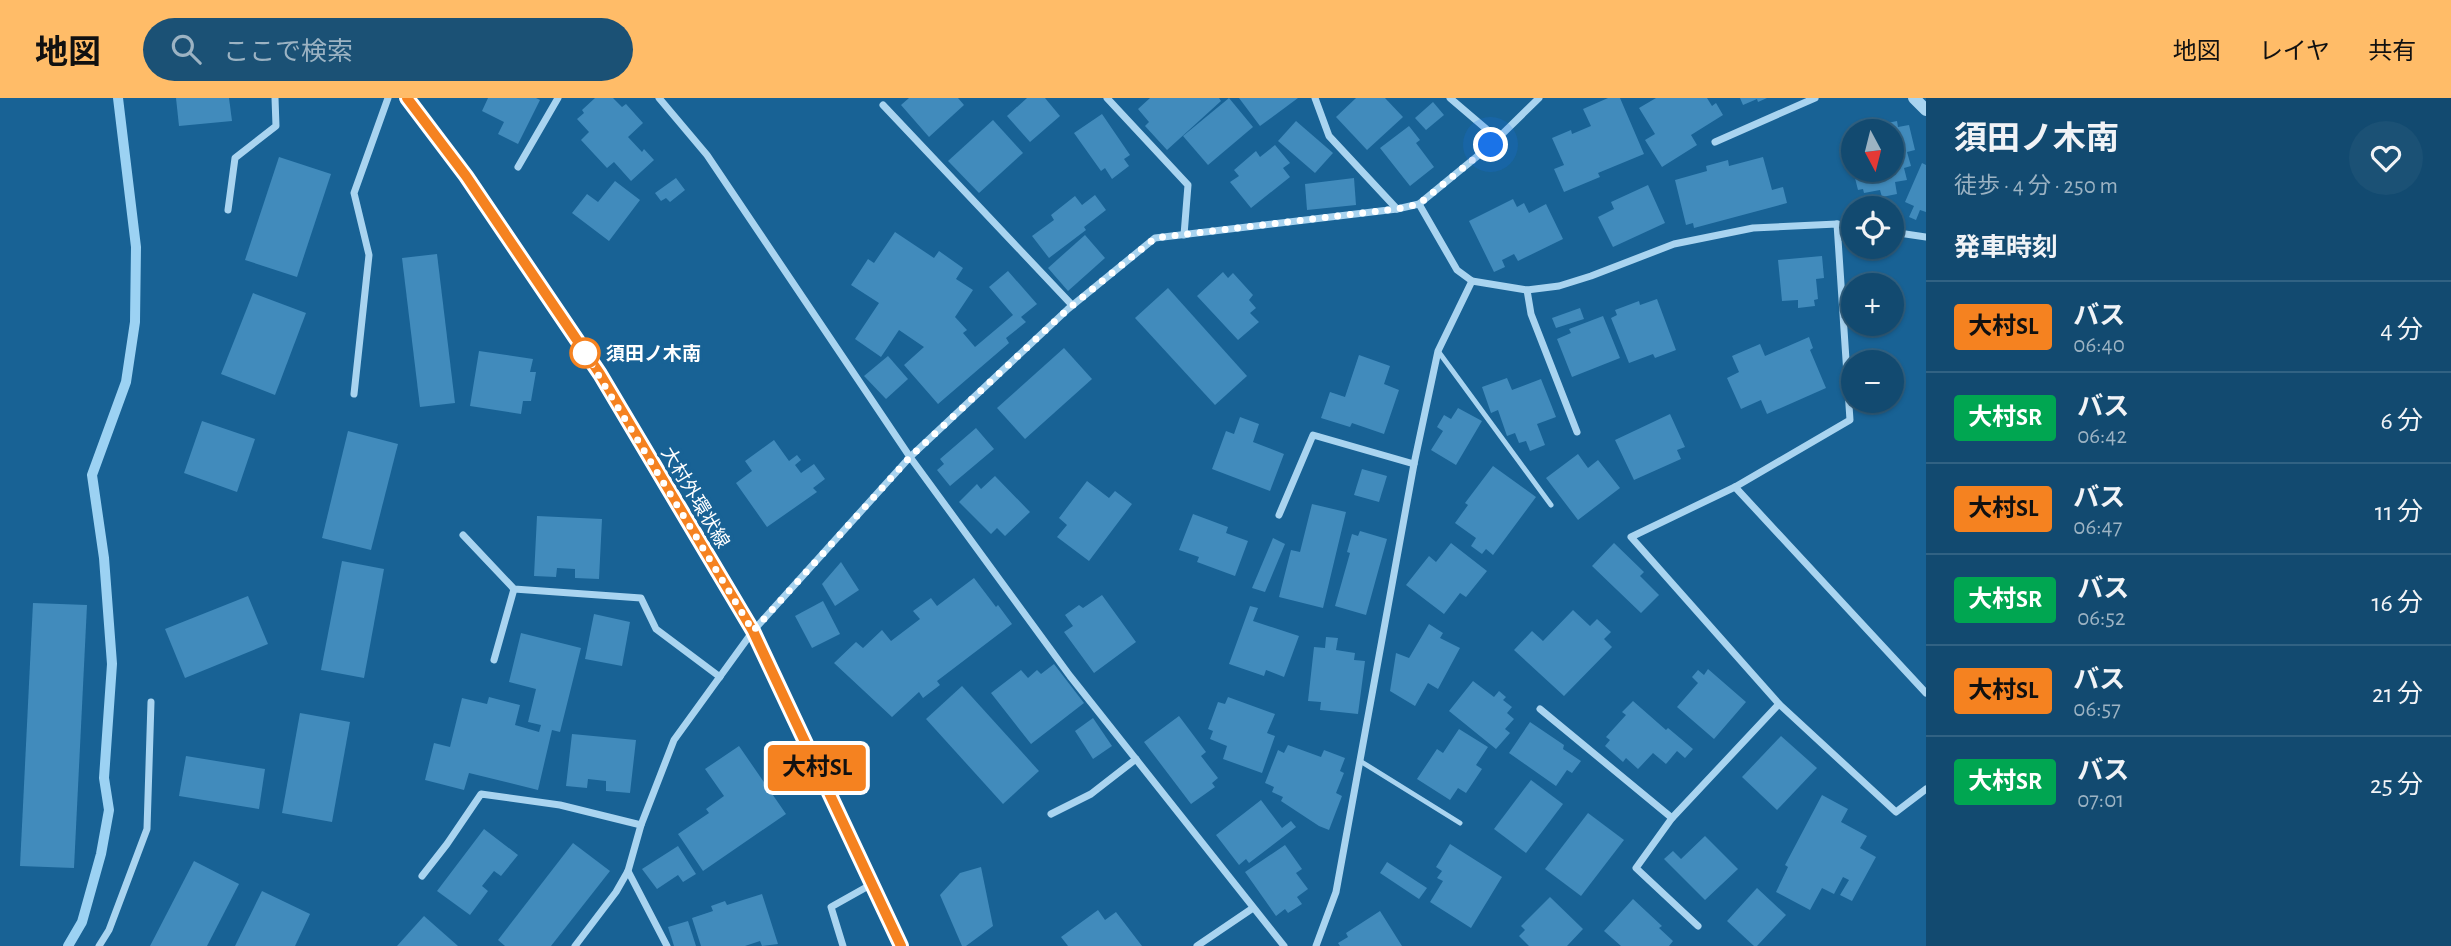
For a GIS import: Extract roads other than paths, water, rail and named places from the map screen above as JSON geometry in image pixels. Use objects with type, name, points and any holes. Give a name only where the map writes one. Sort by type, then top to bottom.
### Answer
[{"type":"main road","name":"大村外環状線","points":[[407,98],[466,176],[600,374],[753,631],[901,946]]},
{"type":"street","points":[[228,210],[235,158],[276,126],[275,98]]},
{"type":"street","points":[[354,394],[369,255],[354,192],[388,98]]},
{"type":"street","points":[[518,167],[558,98]]},
{"type":"street","points":[[659,98],[707,155],[910,457],[1070,676],[1284,946]]},
{"type":"street","points":[[1107,98],[1188,185],[1184,235]]},
{"type":"street","points":[[1315,98],[1329,136],[1397,209]]},
{"type":"street","points":[[1450,98],[1498,139]]},
{"type":"street","points":[[575,946],[616,892],[628,871],[640,825],[674,740],[753,631],[910,457],[1072,305],[1155,238],[1397,209],[1419,204],[1498,139],[1539,98]]},
{"type":"street","points":[[1715,142],[1815,98]]},
{"type":"street","points":[[1914,98],[1926,110]]},
{"type":"street","points":[[883,105],[1072,305]]},
{"type":"street","points":[[1419,204],[1457,270],[1472,281],[1527,290],[1559,286],[1591,276],[1674,244],[1753,228],[1841,224]]},
{"type":"street","points":[[1837,224],[1850,420],[1735,487],[1631,537],[1779,704],[1896,812],[1926,789]]},
{"type":"street","points":[[1904,234],[1926,237]]},
{"type":"street","points":[[1316,946],[1336,892],[1414,464],[1438,352],[1472,281]]},
{"type":"street","points":[[1527,290],[1531,314],[1577,432]]},
{"type":"street","points":[[1279,515],[1313,435],[1414,464]]},
{"type":"street","points":[[1735,487],[1926,693]]},
{"type":"street","points":[[463,534],[514,589],[641,598],[656,629],[720,677]]},
{"type":"street","points":[[494,660],[514,589]]},
{"type":"street","points":[[99,946],[109,930],[147,829],[151,702]]},
{"type":"street","points":[[1698,926],[1636,869],[1672,818],[1779,704]]},
{"type":"street","points":[[1539,709],[1672,818]]},
{"type":"street","points":[[1051,814],[1091,794],[1136,759]]},
{"type":"street","points":[[422,876],[481,794],[560,805],[640,825]]},
{"type":"street","points":[[628,871],[667,946]]},
{"type":"street","points":[[843,946],[831,907],[872,884]]},
{"type":"street","points":[[1196,946],[1253,908]]},
{"type":"lane","points":[[1438,352],[1550,505]]},
{"type":"lane","points":[[1360,761],[1460,823]]},
{"type":"waterway","points":[[68,946],[82,922],[101,854],[109,810],[104,778],[112,664],[104,558],[92,475],[126,382],[135,322],[136,247],[118,98]]},
{"type":"place","name":"須田ノ木南","points":[[585,353]]}]
